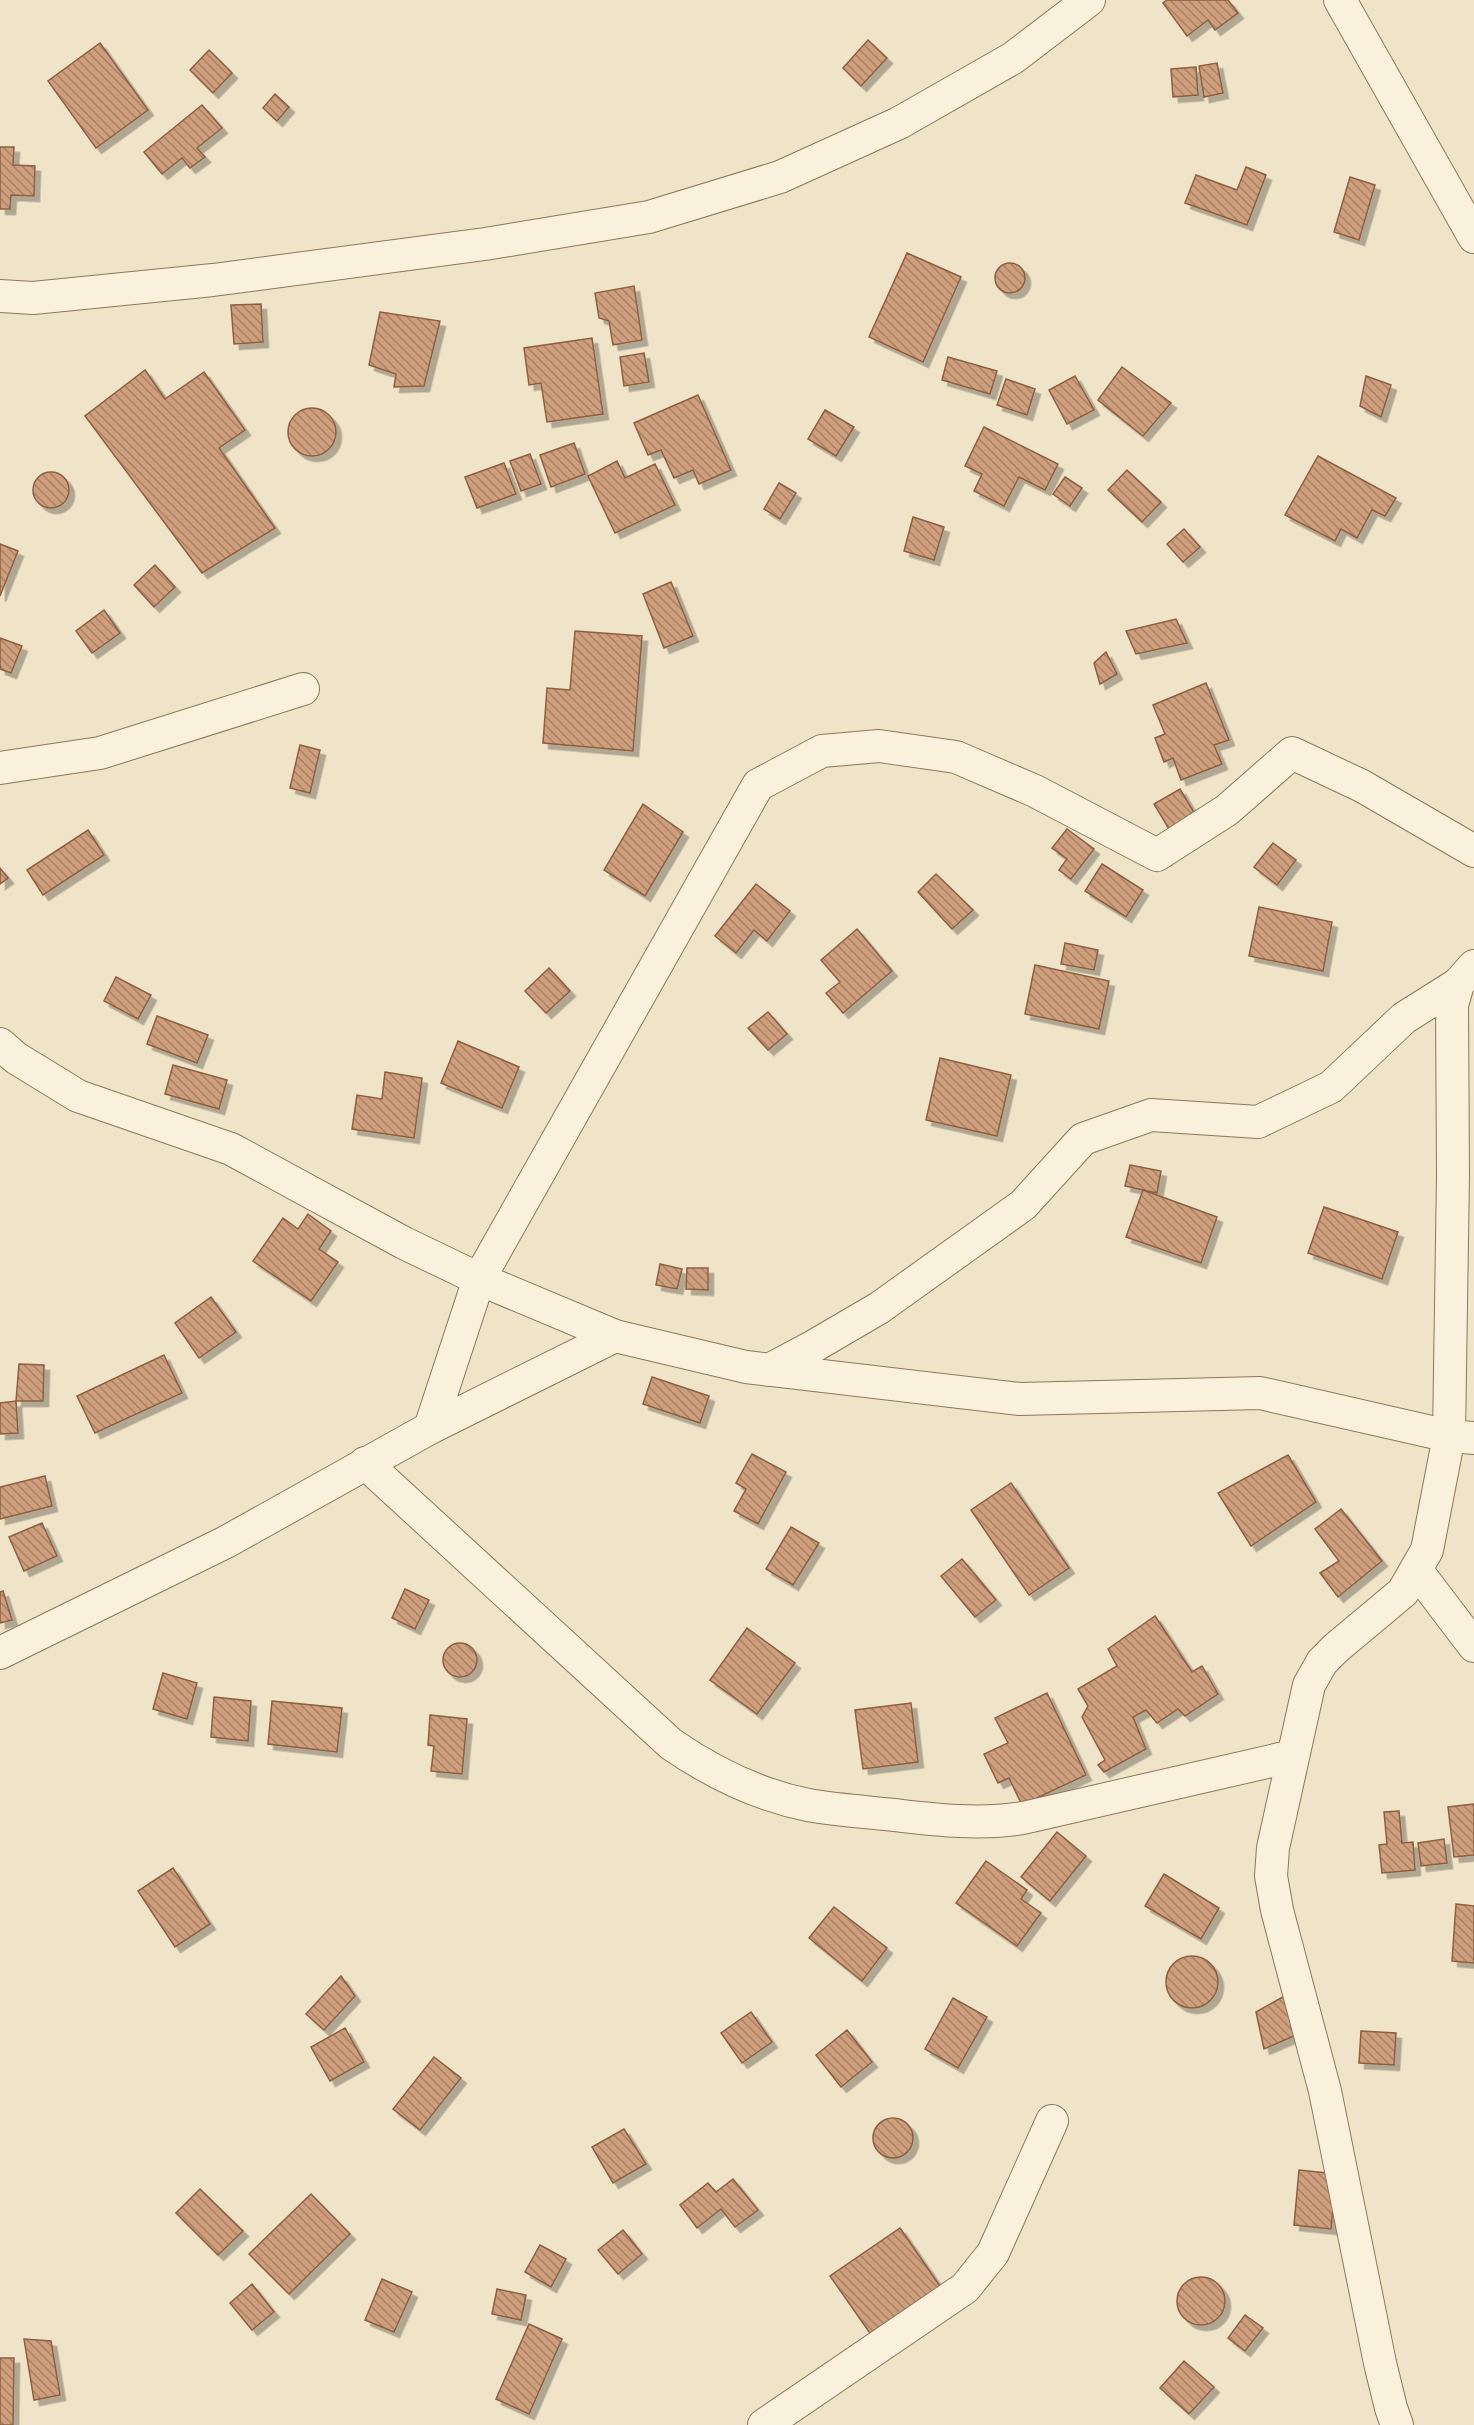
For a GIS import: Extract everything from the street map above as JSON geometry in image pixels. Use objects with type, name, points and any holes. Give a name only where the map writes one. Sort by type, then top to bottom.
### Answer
[{"type":"street","points":[[0,296],[33,298],[213,280],[485,244],[649,217],[780,177],[899,123],[1013,58],[1089,0]]},
{"type":"street","points":[[1340,0],[1474,237]]},
{"type":"street","points":[[0,768],[100,753],[303,689]]},
{"type":"street","points":[[430,1428],[479,1279],[758,785],[822,751],[879,746],[956,757],[1035,791],[1157,855],[1227,810],[1292,753],[1362,786],[1474,851]]},
{"type":"street","points":[[769,1370],[879,1308],[1023,1205],[1083,1139],[1151,1115],[1258,1122],[1330,1087],[1404,1018],[1466,975]]},
{"type":"street","points":[[1397,2425],[1380,2363],[1325,2091],[1277,1911],[1271,1876],[1273,1848],[1309,1685],[1322,1662],[1403,1592],[1417,1571],[1427,1550],[1461,1437],[1453,1175],[1452,1005],[1466,975]]},
{"type":"street","points":[[0,1044],[16,1058],[78,1096],[231,1149],[404,1243],[479,1279],[615,1336],[746,1367],[1020,1399],[1260,1394],[1461,1437]]},
{"type":"street","points":[[0,1653],[226,1542],[430,1428],[615,1336]]},
{"type":"street","points":[[365,1463],[671,1744],[704,1767],[740,1784],[807,1805],[963,1823],[993,1823],[1293,1756]]},
{"type":"street","points":[[1417,1571],[1474,1646]]},
{"type":"street","points":[[764,2425],[965,2288],[993,2253],[1052,2121]]},
{"type":"building","points":[[1167,0],[1228,0],[1238,13],[1215,30],[1208,20],[1187,36],[1163,3]]},
{"type":"building","points":[[868,40],[887,58],[861,86],[843,68]]},
{"type":"building","points":[[100,43],[148,110],[96,148],[48,81]]},
{"type":"building","points":[[209,50],[232,73],[213,93],[190,70]]},
{"type":"building","points":[[1217,63],[1223,93],[1204,97],[1199,66]]},
{"type":"building","points":[[1196,67],[1198,95],[1173,97],[1171,69]]},
{"type":"building","points":[[275,94],[289,107],[277,121],[263,108]]},
{"type":"building","points":[[202,105],[222,128],[197,148],[205,157],[190,168],[182,158],[162,174],[144,152]]},
{"type":"building","points":[[0,147],[14,147],[13,165],[35,166],[34,196],[11,195],[10,209],[0,209]]},
{"type":"building","points":[[1246,167],[1266,175],[1247,225],[1185,203],[1196,175],[1237,190]]},
{"type":"building","points":[[1350,177],[1375,185],[1359,240],[1334,232]]},
{"type":"building","points":[[907,253],[961,277],[923,362],[869,337]]},
{"type":"building","points":[[1010,263],[1016,264],[1024,272],[1024,284],[1016,292],[1010,293],[1004,292],[996,284],[995,278],[996,272],[1004,264]]},
{"type":"building","points":[[634,286],[642,340],[613,345],[609,321],[599,318],[595,293]]},
{"type":"building","points":[[261,304],[263,342],[234,344],[231,305]]},
{"type":"building","points":[[380,312],[440,321],[424,386],[394,387],[396,374],[369,365]]},
{"type":"building","points":[[592,338],[603,414],[547,422],[541,383],[529,385],[524,348]]},
{"type":"building","points":[[644,353],[649,382],[624,386],[620,357]]},
{"type":"building","points":[[948,357],[997,371],[990,394],[942,380]]},
{"type":"building","points":[[1122,367],[1171,403],[1143,436],[1098,400]]},
{"type":"building","points":[[145,370],[165,399],[204,372],[245,430],[219,448],[275,528],[202,573],[85,416]]},
{"type":"building","points":[[1075,376],[1094,410],[1067,424],[1049,390]]},
{"type":"building","points":[[1366,376],[1391,385],[1381,417],[1360,406]]},
{"type":"building","points":[[1006,379],[1035,389],[1027,415],[997,405]]},
{"type":"building","points":[[698,395],[731,470],[699,484],[693,470],[674,478],[661,450],[648,455],[634,423]]},
{"type":"building","points":[[307,408],[317,408],[329,415],[336,427],[336,437],[329,449],[317,456],[307,456],[292,445],[288,437],[288,427],[299,412]]},
{"type":"building","points":[[825,410],[854,427],[836,456],[808,439]]},
{"type":"building","points":[[984,427],[1058,464],[1045,490],[1019,477],[1004,506],[974,491],[982,474],[965,466]]},
{"type":"building","points":[[574,443],[585,474],[551,487],[540,455]]},
{"type":"building","points":[[530,454],[541,484],[521,491],[510,461]]},
{"type":"building","points":[[1318,456],[1396,498],[1385,516],[1372,510],[1357,538],[1341,529],[1335,541],[1285,515]]},
{"type":"building","points":[[617,461],[625,478],[655,464],[675,505],[615,533],[588,476]]},
{"type":"building","points":[[504,463],[516,494],[477,508],[465,477]]},
{"type":"building","points":[[1127,470],[1161,502],[1142,522],[1108,490]]},
{"type":"building","points":[[51,472],[63,478],[69,490],[63,502],[51,508],[39,502],[33,490],[39,478]]},
{"type":"building","points":[[1065,477],[1082,488],[1070,506],[1053,494]]},
{"type":"building","points":[[779,483],[796,493],[780,519],[764,509]]},
{"type":"building","points":[[913,517],[944,527],[934,560],[904,551]]},
{"type":"building","points":[[1184,529],[1200,547],[1183,562],[1167,544]]},
{"type":"building","points":[[0,544],[18,551],[0,596]]},
{"type":"building","points":[[155,565],[175,587],[154,607],[134,585]]},
{"type":"building","points":[[671,582],[693,636],[664,648],[643,594]]},
{"type":"building","points":[[104,610],[120,633],[92,653],[76,631]]},
{"type":"building","points":[[1176,619],[1187,643],[1136,654],[1126,631]]},
{"type":"building","points":[[575,631],[642,636],[633,751],[543,743],[547,688],[570,690]]},
{"type":"building","points":[[0,638],[22,646],[11,673],[0,669]]},
{"type":"building","points":[[1106,652],[1117,674],[1100,684],[1094,663]]},
{"type":"building","points":[[1206,683],[1229,740],[1214,745],[1222,764],[1181,780],[1173,758],[1164,762],[1155,738],[1165,734],[1153,705]]},
{"type":"building","points":[[300,745],[320,750],[310,793],[290,788]]},
{"type":"building","points":[[1180,789],[1195,814],[1169,829],[1154,804]]},
{"type":"building","points":[[643,804],[683,832],[645,896],[604,870]]},
{"type":"building","points":[[1067,829],[1094,849],[1071,879],[1059,870],[1067,859],[1052,848]]},
{"type":"building","points":[[88,830],[104,855],[43,895],[27,870]]},
{"type":"building","points":[[1273,843],[1296,860],[1277,885],[1254,867]]},
{"type":"building","points":[[1102,864],[1143,890],[1126,917],[1085,891]]},
{"type":"building","points":[[0,868],[8,878],[0,884]]},
{"type":"building","points":[[936,874],[973,910],[952,929],[918,892]]},
{"type":"building","points":[[756,884],[790,911],[767,941],[754,930],[736,953],[715,936]]},
{"type":"building","points":[[1259,907],[1332,922],[1323,971],[1249,956]]},
{"type":"building","points":[[857,929],[892,971],[843,1013],[826,993],[840,982],[821,960]]},
{"type":"building","points":[[1065,943],[1098,950],[1094,970],[1061,964]]},
{"type":"building","points":[[1035,965],[1109,981],[1099,1029],[1025,1014]]},
{"type":"building","points":[[549,968],[570,991],[546,1013],[525,991]]},
{"type":"building","points":[[116,977],[151,995],[138,1019],[104,1001]]},
{"type":"building","points":[[768,1012],[787,1034],[768,1050],[748,1028]]},
{"type":"building","points":[[157,1016],[208,1035],[197,1063],[147,1044]]},
{"type":"building","points":[[458,1041],[519,1067],[502,1108],[441,1083]]},
{"type":"building","points":[[940,1058],[1011,1075],[997,1136],[926,1120]]},
{"type":"building","points":[[173,1065],[227,1080],[219,1109],[165,1094]]},
{"type":"building","points":[[385,1072],[422,1078],[414,1138],[352,1129],[357,1095],[382,1099]]},
{"type":"building","points":[[1130,1165],[1161,1171],[1157,1193],[1125,1186]]},
{"type":"building","points":[[1143,1190],[1217,1217],[1201,1263],[1126,1237]]},
{"type":"building","points":[[1324,1207],[1398,1232],[1382,1279],[1308,1253]]},
{"type":"building","points":[[308,1214],[331,1231],[319,1249],[338,1262],[311,1301],[253,1261],[283,1218],[298,1229]]},
{"type":"building","points":[[660,1264],[682,1269],[677,1289],[656,1285]]},
{"type":"building","points":[[687,1268],[708,1268],[708,1290],[686,1289]]},
{"type":"building","points":[[211,1297],[236,1332],[199,1358],[175,1323]]},
{"type":"building","points":[[164,1355],[182,1393],[95,1433],[77,1396]]},
{"type":"building","points":[[19,1364],[44,1365],[43,1401],[16,1401]]},
{"type":"building","points":[[652,1377],[709,1396],[700,1423],[643,1404]]},
{"type":"building","points":[[16,1401],[18,1433],[0,1434],[0,1403]]},
{"type":"building","points":[[752,1454],[786,1472],[758,1524],[734,1511],[746,1489],[736,1483]]},
{"type":"building","points":[[1288,1455],[1316,1502],[1251,1546],[1218,1493]]},
{"type":"building","points":[[45,1476],[52,1506],[0,1519],[0,1487]]},
{"type":"building","points":[[1011,1483],[1069,1568],[1029,1595],[971,1510]]},
{"type":"building","points":[[1341,1509],[1382,1561],[1338,1597],[1320,1573],[1339,1561],[1315,1529]]},
{"type":"building","points":[[42,1523],[57,1556],[24,1571],[9,1537]]},
{"type":"building","points":[[791,1527],[819,1543],[793,1585],[766,1569]]},
{"type":"building","points":[[962,1559],[996,1600],[975,1617],[941,1576]]},
{"type":"building","points":[[405,1589],[429,1600],[415,1629],[392,1618]]},
{"type":"building","points":[[3,1591],[12,1620],[0,1623],[0,1592]]},
{"type":"building","points":[[1155,1616],[1192,1672],[1202,1666],[1218,1694],[1185,1716],[1178,1709],[1157,1723],[1146,1710],[1133,1717],[1146,1749],[1104,1772],[1098,1765],[1105,1760],[1082,1717],[1088,1706],[1078,1689],[1117,1666],[1108,1649]]},
{"type":"building","points":[[747,1628],[795,1663],[757,1714],[710,1680]]},
{"type":"building","points":[[460,1643],[472,1648],[477,1660],[472,1672],[460,1677],[448,1672],[443,1660],[448,1648]]},
{"type":"building","points":[[163,1673],[197,1683],[187,1719],[153,1709]]},
{"type":"building","points":[[1047,1693],[1086,1775],[1022,1805],[1009,1778],[998,1783],[984,1754],[1008,1743],[995,1718]]},
{"type":"building","points":[[214,1697],[251,1701],[248,1741],[211,1737]]},
{"type":"building","points":[[272,1701],[342,1708],[337,1752],[268,1744]]},
{"type":"building","points":[[911,1703],[918,1762],[863,1769],[855,1710]]},
{"type":"building","points":[[430,1715],[467,1719],[462,1774],[431,1771],[434,1746],[428,1745]]},
{"type":"building","points":[[1474,1804],[1474,1855],[1454,1857],[1448,1807]]},
{"type":"building","points":[[1399,1811],[1402,1843],[1413,1842],[1415,1870],[1382,1873],[1379,1845],[1387,1844],[1384,1812]]},
{"type":"building","points":[[1057,1832],[1086,1856],[1050,1901],[1021,1877]]},
{"type":"building","points":[[1444,1839],[1447,1863],[1421,1866],[1418,1843]]},
{"type":"building","points":[[986,1861],[1027,1890],[1021,1899],[1041,1913],[1017,1946],[956,1903]]},
{"type":"building","points":[[173,1868],[210,1924],[175,1947],[138,1891]]},
{"type":"building","points":[[1164,1874],[1219,1908],[1201,1939],[1145,1906]]},
{"type":"building","points":[[1456,1904],[1474,1906],[1474,1963],[1452,1961]]},
{"type":"building","points":[[834,1907],[887,1948],[862,1981],[809,1938]]},
{"type":"building","points":[[1192,1956],[1206,1960],[1214,1968],[1218,1982],[1214,1996],[1206,2004],[1192,2008],[1178,2004],[1170,1996],[1166,1982],[1170,1968],[1178,1960]]},
{"type":"building","points":[[341,1976],[355,1996],[324,2030],[306,2014]]},
{"type":"building","points":[[1288,1994],[1294,2036],[1264,2049],[1256,2012]]},
{"type":"building","points":[[953,1998],[987,2017],[958,2068],[925,2049]]},
{"type":"building","points":[[751,2012],[772,2042],[742,2063],[721,2033]]},
{"type":"building","points":[[345,2028],[364,2062],[330,2081],[311,2047]]},
{"type":"building","points":[[847,2030],[872,2062],[841,2087],[816,2055]]},
{"type":"building","points":[[1361,2031],[1396,2033],[1394,2065],[1359,2063]]},
{"type":"building","points":[[434,2057],[461,2078],[420,2130],[393,2109]]},
{"type":"building","points":[[893,2118],[907,2124],[913,2138],[907,2152],[893,2158],[879,2152],[873,2138],[879,2124]]},
{"type":"building","points":[[624,2129],[646,2164],[613,2183],[592,2147]]},
{"type":"building","points":[[1299,2170],[1336,2174],[1331,2229],[1294,2225]]},
{"type":"building","points":[[733,2179],[758,2210],[735,2227],[721,2209],[697,2228],[680,2205],[708,2183],[716,2192]]},
{"type":"building","points":[[200,2189],[243,2231],[218,2255],[176,2213]]},
{"type":"building","points":[[311,2194],[350,2234],[289,2294],[249,2254]]},
{"type":"building","points":[[900,2228],[944,2292],[874,2339],[830,2276]]},
{"type":"building","points":[[623,2230],[642,2254],[618,2274],[598,2250]]},
{"type":"building","points":[[540,2245],[566,2259],[551,2287],[525,2272]]},
{"type":"building","points":[[1196,2277],[1206,2277],[1218,2284],[1225,2296],[1225,2306],[1218,2318],[1206,2325],[1196,2325],[1181,2314],[1177,2306],[1177,2296],[1188,2281]]},
{"type":"building","points":[[382,2279],[412,2292],[394,2332],[365,2320]]},
{"type":"building","points":[[252,2284],[274,2312],[252,2330],[230,2303]]},
{"type":"building","points":[[497,2289],[526,2295],[521,2320],[492,2314]]},
{"type":"building","points":[[1245,2315],[1263,2328],[1245,2351],[1228,2338]]},
{"type":"building","points":[[529,2324],[562,2339],[529,2414],[496,2399]]},
{"type":"building","points":[[24,2339],[51,2341],[60,2395],[34,2400]]},
{"type":"building","points":[[0,2358],[14,2358],[13,2425],[0,2425]]},
{"type":"building","points":[[1184,2361],[1214,2387],[1189,2414],[1160,2388]]}]
